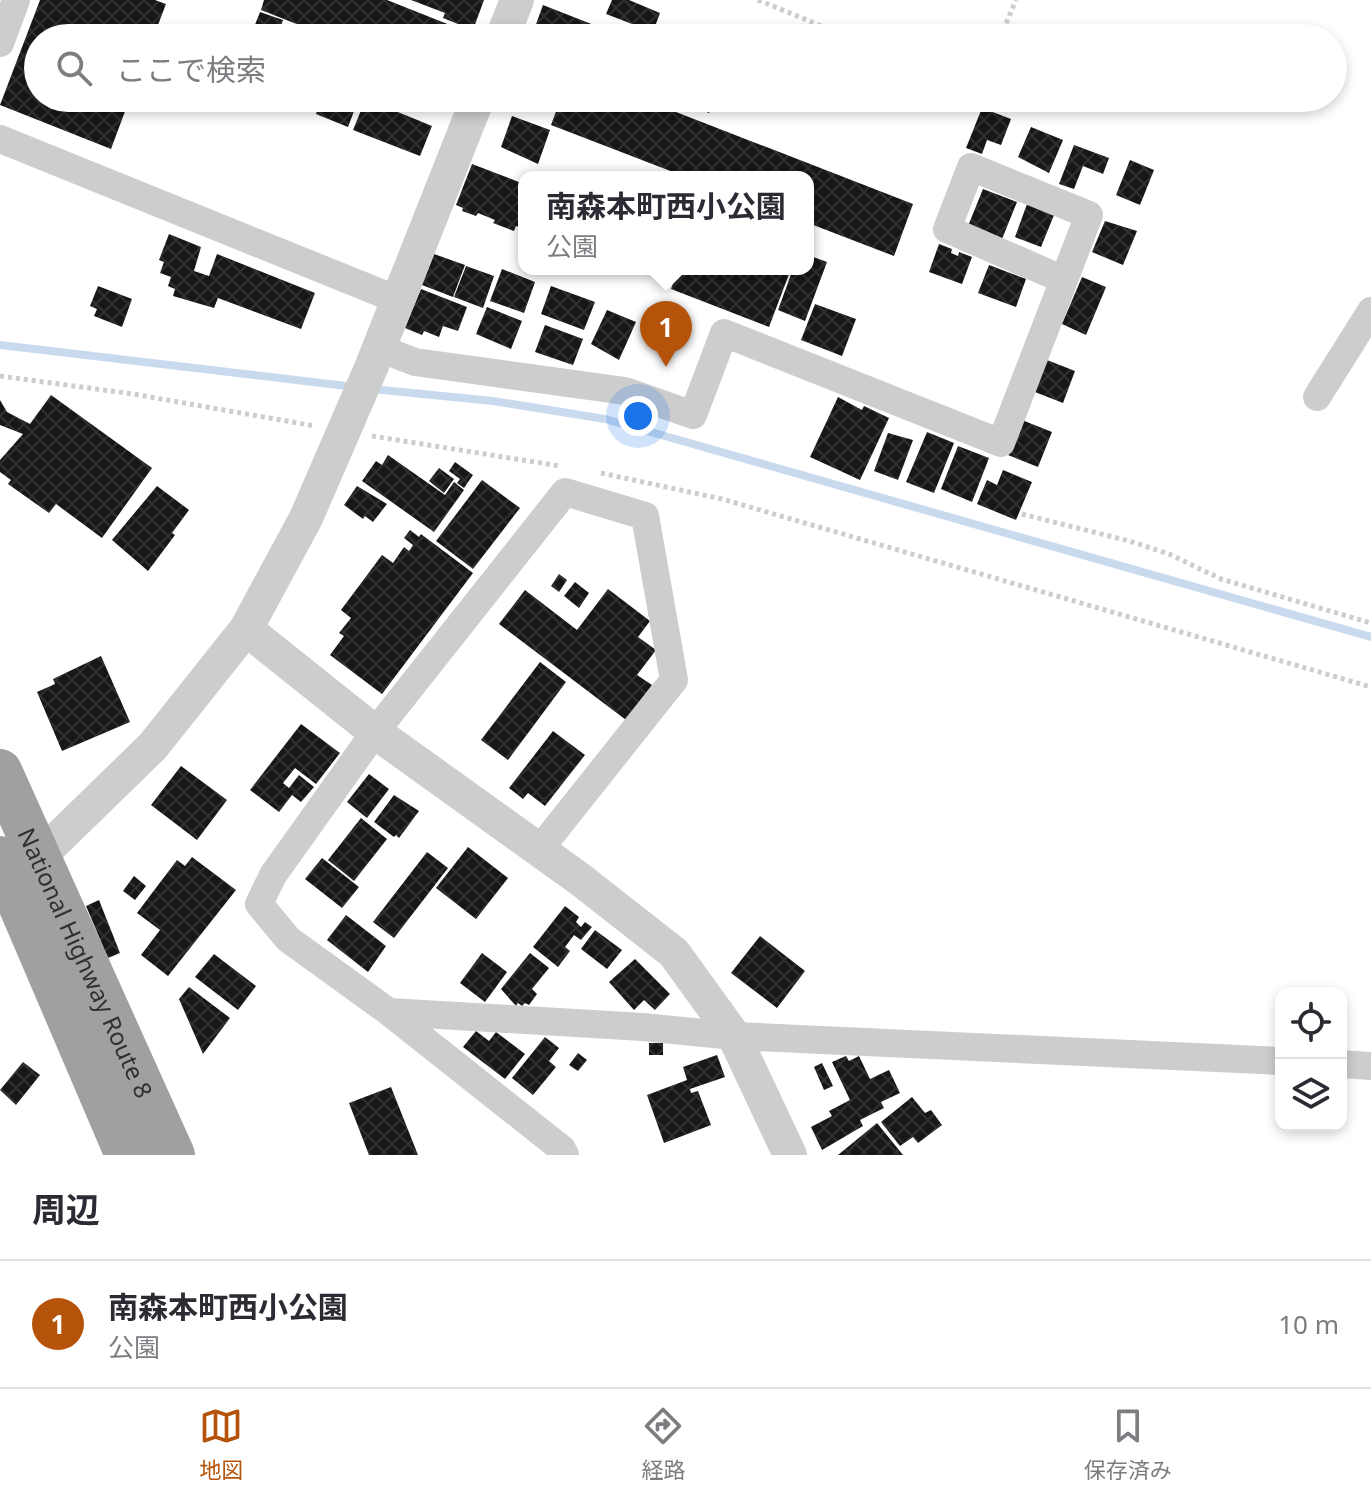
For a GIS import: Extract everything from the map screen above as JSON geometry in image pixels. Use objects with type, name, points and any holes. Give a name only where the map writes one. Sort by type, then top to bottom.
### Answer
[{"type":"highway","name":"National Highway Route 8","points":[[0,771],[12,870],[127,1155]]},
{"type":"highway","name":"National Highway Route 8","points":[[12,870],[173,1155]]},
{"type":"street","points":[[0,43],[16,0]]},
{"type":"street","points":[[508,24],[517,0]]},
{"type":"street","points":[[12,870],[153,746],[246,629],[306,518],[370,371],[472,112]]},
{"type":"street","points":[[0,139],[398,300]]},
{"type":"street","points":[[370,371],[415,362],[625,391],[693,415],[724,333],[1001,443],[1064,280],[1089,215],[971,167],[947,229],[1064,280]]},
{"type":"street","points":[[1317,397],[1371,311]]},
{"type":"street","points":[[539,850],[674,680],[645,516],[565,492],[375,732],[273,875],[259,904],[288,939],[389,1012],[562,1149],[565,1155]]},
{"type":"street","points":[[246,629],[375,732],[539,850],[674,953],[734,1036],[790,1155]]},
{"type":"street","points":[[389,1012],[643,1027],[734,1036],[1275,1061]]},
{"type":"street","points":[[1347,1064],[1371,1066]]},
{"type":"path","points":[[758,0],[817,24]]},
{"type":"path","points":[[1006,24],[1016,0]]},
{"type":"path","points":[[0,376],[133,394],[570,468]]},
{"type":"path","points":[[600,472],[722,499],[1371,687]]},
{"type":"path","points":[[1022,514],[1129,541],[1169,554],[1221,579],[1371,623]]},
{"type":"building","points":[[40,0],[155,0],[166,4],[158,24],[31,24]]},
{"type":"building","points":[[264,0],[387,0],[447,24],[296,24],[261,10]]},
{"type":"building","points":[[411,0],[484,0],[475,24],[458,24],[443,18],[445,13]]},
{"type":"building","points":[[612,0],[629,0],[660,13],[656,24],[632,24],[606,14]]},
{"type":"building","points":[[543,5],[591,24],[536,24]]},
{"type":"building","points":[[260,12],[283,20],[282,24],[255,24]]},
{"type":"building","points":[[24,42],[24,112],[125,112],[111,149],[0,105]]},
{"type":"building","points":[[317,112],[354,112],[348,127]]},
{"type":"building","points":[[360,112],[398,112],[432,126],[420,156],[353,130]]},
{"type":"building","points":[[556,112],[676,112],[913,204],[894,256],[814,225],[814,171],[670,171],[551,125]]},
{"type":"building","points":[[980,112],[993,112],[1011,119],[1001,145],[987,140],[982,154],[966,148]]},
{"type":"building","points":[[512,116],[550,130],[538,164],[501,147]]},
{"type":"building","points":[[1031,127],[1063,140],[1049,173],[1018,157]]},
{"type":"building","points":[[1074,145],[1109,158],[1103,174],[1083,166],[1074,189],[1059,184]]},
{"type":"building","points":[[1130,160],[1154,170],[1140,205],[1116,195]]},
{"type":"building","points":[[472,164],[518,182],[518,227],[514,231],[478,213],[476,216],[462,211],[463,208],[456,205]]},
{"type":"building","points":[[983,189],[1017,202],[1002,239],[968,226]]},
{"type":"building","points":[[1027,204],[1054,215],[1041,247],[1015,237]]},
{"type":"building","points":[[1105,221],[1137,231],[1123,265],[1092,252]]},
{"type":"building","points":[[169,234],[201,247],[194,271],[209,276],[217,254],[315,293],[301,329],[218,298],[214,308],[173,296],[175,289],[168,286],[171,277],[160,273],[164,262],[159,260]]},
{"type":"building","points":[[939,244],[952,249],[951,253],[958,256],[959,252],[972,257],[962,284],[929,272]]},
{"type":"building","points":[[434,254],[465,265],[453,297],[422,285]]},
{"type":"building","points":[[814,257],[827,262],[805,321],[778,310],[791,275],[814,275]]},
{"type":"building","points":[[989,265],[1026,279],[1016,307],[978,293]]},
{"type":"building","points":[[466,266],[494,276],[483,308],[454,297]]},
{"type":"building","points":[[502,269],[535,282],[524,313],[490,301]]},
{"type":"building","points":[[676,275],[789,275],[769,327],[671,289]]},
{"type":"building","points":[[1082,277],[1106,287],[1086,335],[1062,324]]},
{"type":"building","points":[[98,286],[132,299],[122,327],[94,316],[97,309],[90,306]]},
{"type":"building","points":[[551,286],[595,302],[584,330],[541,314]]},
{"type":"building","points":[[421,289],[467,307],[458,331],[443,326],[439,337],[424,331],[422,335],[405,328]]},
{"type":"building","points":[[815,304],[856,319],[842,356],[801,340]]},
{"type":"building","points":[[487,307],[522,321],[511,349],[476,334]]},
{"type":"building","points":[[607,310],[636,322],[619,360],[591,344]]},
{"type":"building","points":[[545,325],[583,339],[573,365],[535,352]]},
{"type":"building","points":[[1047,360],[1075,371],[1063,403],[1035,392]]},
{"type":"building","points":[[51,395],[152,468],[102,538],[56,504],[49,513],[8,484],[11,480],[0,472],[0,460],[23,434],[0,425],[0,400],[7,412],[30,424]]},
{"type":"building","points":[[838,397],[862,410],[864,406],[889,418],[860,480],[810,457]]},
{"type":"building","points":[[1022,420],[1052,432],[1038,467],[1008,455]]},
{"type":"building","points":[[927,432],[954,443],[934,493],[906,482]]},
{"type":"building","points":[[888,433],[913,440],[898,480],[874,471]]},
{"type":"building","points":[[958,446],[989,458],[972,502],[941,489]]},
{"type":"building","points":[[388,455],[445,495],[454,482],[464,490],[434,532],[362,481],[376,461],[382,465]]},
{"type":"building","points":[[455,462],[473,475],[464,488],[457,483],[460,479],[449,471]]},
{"type":"building","points":[[439,468],[454,479],[444,493],[429,481]]},
{"type":"building","points":[[1003,470],[1032,482],[1016,520],[977,504],[987,480],[997,485]]},
{"type":"building","points":[[482,480],[520,508],[473,569],[436,541]]},
{"type":"building","points":[[157,486],[189,510],[148,571],[112,540]]},
{"type":"building","points":[[357,486],[387,504],[373,522],[365,516],[363,519],[344,505]]},
{"type":"building","points":[[410,530],[419,537],[421,534],[473,573],[382,694],[330,655],[344,636],[339,633],[351,618],[341,610],[382,555],[393,563],[404,547],[409,551],[413,545],[404,538]]},
{"type":"building","points":[[559,574],[567,580],[559,592],[551,586]]},
{"type":"building","points":[[575,582],[589,593],[579,608],[564,596]]},
{"type":"building","points":[[608,589],[650,621],[638,637],[656,650],[637,675],[652,685],[626,720],[499,624],[525,590],[577,630]]},
{"type":"building","points":[[101,656],[130,722],[62,751],[37,692],[55,684],[53,679]]},
{"type":"building","points":[[540,662],[566,682],[508,760],[481,740]]},
{"type":"building","points":[[301,724],[340,753],[316,784],[295,768],[283,783],[289,788],[299,775],[314,787],[301,802],[292,795],[279,812],[250,790]]},
{"type":"building","points":[[553,731],[585,755],[545,806],[528,793],[523,799],[509,788]]},
{"type":"building","points":[[181,766],[227,800],[197,840],[151,805]]},
{"type":"building","points":[[369,774],[389,789],[367,818],[347,802]]},
{"type":"building","points":[[394,795],[419,811],[399,838],[374,822]]},
{"type":"building","points":[[361,818],[387,839],[354,881],[328,860]]},
{"type":"building","points":[[468,847],[508,878],[476,919],[436,888]]},
{"type":"building","points":[[427,852],[448,868],[394,938],[373,922]]},
{"type":"building","points":[[192,857],[236,890],[168,976],[141,955],[160,930],[137,913],[177,860],[185,866]]},
{"type":"building","points":[[322,858],[359,887],[342,908],[305,879]]},
{"type":"building","points":[[134,876],[146,886],[135,900],[123,891]]},
{"type":"building","points":[[99,900],[120,953],[108,958],[86,906]]},
{"type":"building","points":[[565,906],[579,917],[576,922],[581,927],[585,922],[592,927],[581,940],[574,935],[565,947],[570,951],[558,967],[533,947]]},
{"type":"building","points":[[346,915],[386,946],[368,972],[327,940]]},
{"type":"building","points":[[595,930],[622,950],[607,969],[581,949]]},
{"type":"building","points":[[760,936],[805,971],[777,1008],[731,973]]},
{"type":"building","points":[[482,953],[507,972],[485,1002],[460,983]]},
{"type":"building","points":[[530,953],[549,968],[532,989],[537,994],[529,1005],[518,1003],[516,1006],[501,989]]},
{"type":"building","points":[[214,954],[256,986],[238,1010],[195,977]]},
{"type":"building","points":[[635,959],[670,994],[655,1010],[644,1000],[634,1010],[609,982]]},
{"type":"building","points":[[189,987],[230,1018],[203,1054],[179,999]]},
{"type":"building","points":[[476,1031],[489,1041],[496,1032],[525,1054],[505,1079],[463,1047]]},
{"type":"building","points":[[545,1037],[559,1048],[549,1061],[556,1067],[533,1095],[512,1078]]},
{"type":"building","points":[[649,1043],[663,1043],[663,1055],[649,1055]]},
{"type":"building","points":[[578,1053],[587,1060],[578,1071],[569,1065]]},
{"type":"building","points":[[717,1055],[725,1077],[690,1089],[691,1093],[698,1091],[711,1125],[664,1143],[647,1095],[687,1080],[683,1067]]},
{"type":"building","points":[[846,1056],[849,1061],[859,1056],[870,1079],[889,1070],[900,1093],[881,1102],[884,1108],[860,1120],[863,1126],[822,1150],[811,1127],[832,1116],[829,1111],[850,1100],[832,1062]]},
{"type":"building","points":[[23,1062],[40,1075],[16,1105],[0,1090]]},
{"type":"building","points":[[822,1063],[833,1086],[824,1090],[814,1067]]},
{"type":"building","points":[[391,1087],[418,1155],[369,1155],[349,1103]]},
{"type":"building","points":[[912,1097],[925,1113],[931,1110],[942,1125],[918,1143],[913,1137],[900,1146],[881,1122]]},
{"type":"building","points":[[877,1123],[903,1155],[838,1155]]},
{"type":"waterway","points":[[0,345],[355,387]]},
{"type":"waterway","points":[[372,389],[493,401],[605,419],[1371,637]]},
{"type":"place","name":"南森本町西小公園","points":[[666,367]]}]
